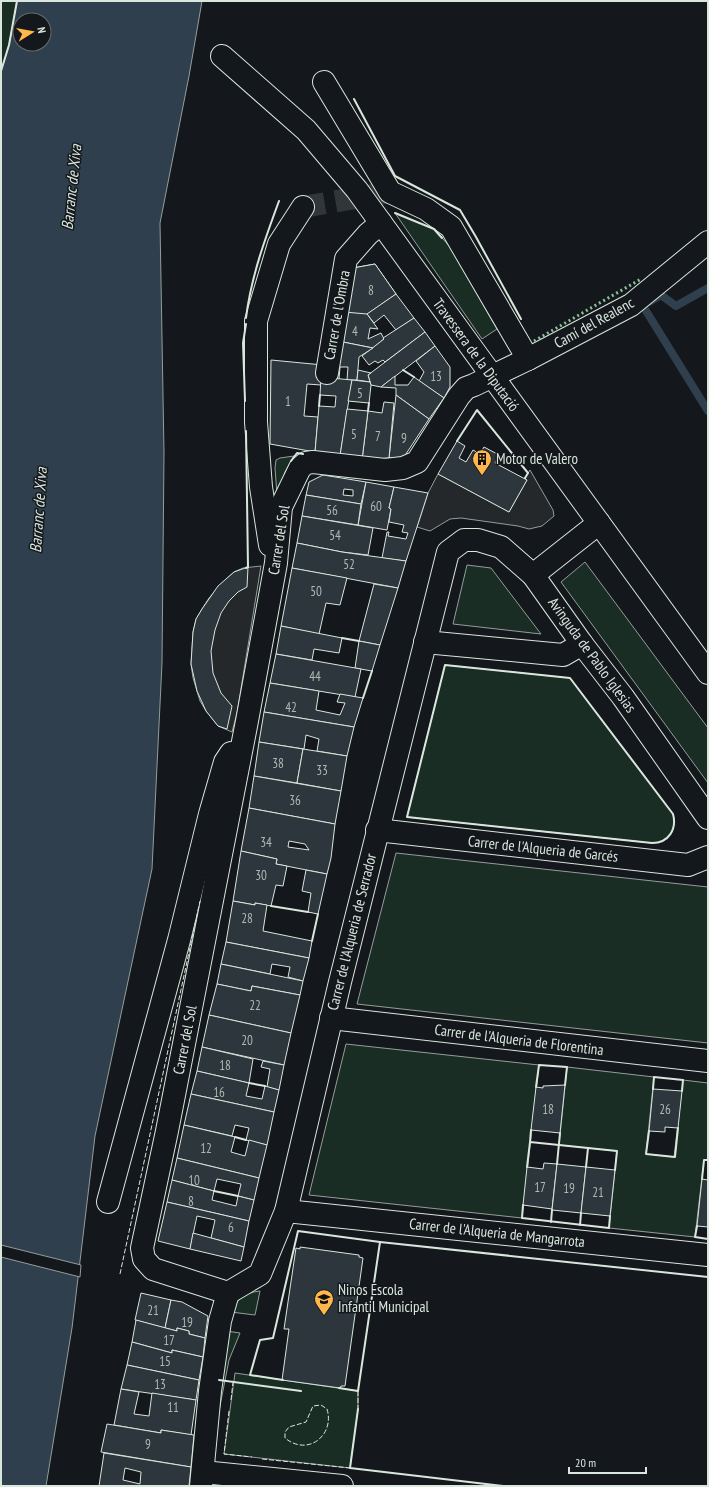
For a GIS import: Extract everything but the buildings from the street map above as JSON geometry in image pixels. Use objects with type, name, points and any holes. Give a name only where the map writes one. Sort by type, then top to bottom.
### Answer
[{"type":"street","name":"Travessera de la Diputació","points":[[222,56],[306,130],[356,190],[708,673]]},
{"type":"street","points":[[324,82],[390,192],[426,209],[451,227],[528,359]]},
{"type":"street","points":[[276,563],[268,539],[261,487],[256,422],[256,321],[279,244],[303,207]]},
{"type":"street","name":"Carrer de l'Ombra","points":[[327,373],[346,259],[368,234],[381,224]]},
{"type":"street","name":"Camí del Realenc","points":[[492,377],[631,305],[708,242]]},
{"type":"street","name":"Carrer del Sol","points":[[228,1293],[153,1269],[144,1260],[142,1248],[169,1123],[245,730],[276,563],[281,507],[300,468],[306,463],[313,462],[385,470],[403,468],[417,462],[459,396],[466,388],[492,377]]},
{"type":"street","points":[[533,575],[599,523]]},
{"type":"street","name":"Avinguda de Pablo Iglesias","points":[[448,552],[464,540],[478,540],[501,547],[533,575],[582,644],[623,697],[708,818]]},
{"type":"street","name":"Carrer de l'Alqueria de Serrador","points":[[228,1293],[260,1274],[286,1211],[331,1018],[448,552]]},
{"type":"street","points":[[425,642],[563,655],[582,644]]},
{"type":"street","name":"Carrer del Sol","points":[[108,1202],[179,940],[210,814],[225,762],[245,730]]},
{"type":"street","name":"Carrer de l'Alqueria de Garcés","points":[[378,830],[688,865],[708,857]]},
{"type":"street","name":"Carrer de l'Alqueria de Florentina","points":[[331,1018],[708,1061]]},
{"type":"street","name":"Carrer de l'Alqueria de Mangarrota","points":[[286,1211],[708,1255]]},
{"type":"street","points":[[228,1293],[220,1321],[214,1360],[202,1479],[338,1486]]},
{"type":"green space","points":[[1,1],[17,1],[15,12],[12,12],[12,28],[9,45],[1,71]]},
{"type":"green space","points":[[395,213],[434,229],[451,248],[497,329],[482,339]]},
{"type":"green space","points":[[294,456],[285,472],[277,495],[275,468],[276,460]]},
{"type":"green space","points":[[585,562],[708,728],[708,783],[561,582]]},
{"type":"green space","points":[[467,565],[491,568],[541,634],[453,624]]},
{"type":"green space","points":[[445,665],[570,678],[673,814],[673,830],[667,838],[663,841],[652,843],[407,817]]},
{"type":"green space","points":[[396,853],[708,887],[708,1043],[357,1004]]},
{"type":"green space","points":[[346,1044],[539,1065],[522,1218],[309,1195]]},
{"type":"green space","points":[[567,1067],[654,1077],[646,1154],[674,1157],[683,1080],[708,1083],[708,1160],[704,1160],[695,1237],[609,1228],[617,1151],[559,1145]]},
{"type":"green space","points":[[260,1291],[255,1315],[231,1312],[236,1303],[242,1297],[250,1293]]},
{"type":"green space","points":[[226,1331],[240,1333],[229,1360],[219,1411]]},
{"type":"green space","points":[[235,1373],[358,1391],[358,1409],[350,1468],[224,1454]]},
{"type":"shaded area","points":[[530,470],[553,510],[554,516],[542,526],[529,529],[518,526],[461,518],[450,519],[430,531],[417,527],[428,493],[438,474],[509,512],[527,480],[525,478]]},
{"type":"shaded area","points":[[261,566],[237,713],[232,732],[218,726],[200,701],[193,678],[191,664],[193,632],[196,619],[202,609],[209,598],[225,580],[234,572],[243,568]]},
{"type":"water","name":"Barranc de Xiva","points":[[17,1],[202,1],[160,223],[164,453],[162,663],[152,869],[95,1136],[72,1328],[46,1486],[1,1486],[1,71],[9,45],[12,28],[12,52],[52,52],[52,12],[15,12]]},
{"type":"pier","points":[[1,1245],[81,1265],[80,1277],[1,1257]]},
{"type":"waterway","points":[[649,302],[661,295],[676,306],[708,288]]},
{"type":"waterway","points":[[643,306],[708,411]]},
{"type":"tunnel","points":[[303,207],[390,192]]},
{"type":"hedge","points":[[534,341],[641,279]]},
{"type":"fence","points":[[120,1274],[200,901]]},
{"type":"fence","points":[[231,1400],[233,1382]]},
{"type":"fence","points":[[358,1391],[358,1409]]},
{"type":"fence","points":[[321,1405],[327,1409],[328,1418],[327,1427],[323,1435],[318,1440],[311,1444],[302,1445],[285,1438],[285,1432],[289,1427],[306,1422],[313,1406],[321,1405]]},
{"type":"fence","points":[[229,1411],[224,1454],[252,1457]]},
{"type":"fence","points":[[262,1459],[350,1468]]},
{"type":"wall","points":[[1,71],[9,45],[17,1]]},
{"type":"wall","points":[[354,99],[395,176],[460,210],[521,319]]},
{"type":"wall","points":[[246,318],[255,273],[279,201]]},
{"type":"wall","points":[[395,213],[434,229],[442,238]]},
{"type":"wall","points":[[245,401],[243,343],[246,324]]},
{"type":"wall","points":[[403,370],[414,377]]},
{"type":"wall","points":[[319,406],[320,395]]},
{"type":"wall","points":[[368,411],[369,403]]},
{"type":"wall","points":[[457,441],[477,410],[528,473],[525,478]]},
{"type":"wall","points":[[246,431],[248,567],[246,568]]},
{"type":"wall","points":[[291,461],[297,453],[303,454]]},
{"type":"wall","points":[[342,638],[359,641]]},
{"type":"wall","points":[[445,665],[570,678],[673,814],[673,830],[667,838],[663,841],[652,843],[407,817],[445,665]]},
{"type":"wall","points":[[363,698],[372,671]]},
{"type":"wall","points":[[271,906],[308,912]]},
{"type":"wall","points":[[312,941],[318,914]]},
{"type":"wall","points":[[536,1087],[539,1065],[567,1067],[565,1085]]},
{"type":"wall","points":[[653,1089],[654,1077],[683,1080],[682,1091]]},
{"type":"wall","points":[[249,1083],[265,1086]]},
{"type":"wall","points":[[649,1131],[646,1154],[675,1157],[678,1128]]},
{"type":"wall","points":[[530,1142],[531,1130]]},
{"type":"wall","points":[[557,1164],[560,1133]]},
{"type":"wall","points":[[235,1137],[246,1140]]},
{"type":"wall","points":[[527,1167],[530,1142],[617,1151],[615,1170]]},
{"type":"wall","points":[[586,1167],[588,1148]]},
{"type":"wall","points":[[702,1179],[704,1160],[708,1160]]},
{"type":"wall","points":[[214,1191],[238,1196]]},
{"type":"wall","points":[[523,1205],[522,1218],[609,1228],[610,1216]]},
{"type":"wall","points":[[551,1222],[552,1210]]},
{"type":"wall","points":[[580,1225],[581,1213]]},
{"type":"wall","points":[[697,1226],[695,1237],[708,1239]]},
{"type":"wall","points":[[283,1380],[250,1375],[260,1340],[273,1338],[298,1231],[380,1242]]},
{"type":"wall","points":[[339,1388],[358,1391],[380,1242],[708,1277]]},
{"type":"wall","points":[[219,1380],[301,1391]]},
{"type":"wall","points":[[358,1409],[350,1468],[503,1486]]},
{"type":"place","name":"Motor de Valero","points":[[482,476]]},
{"type":"place","name":"Ninos Escola Infantil Municipal","points":[[324,1316]]}]
